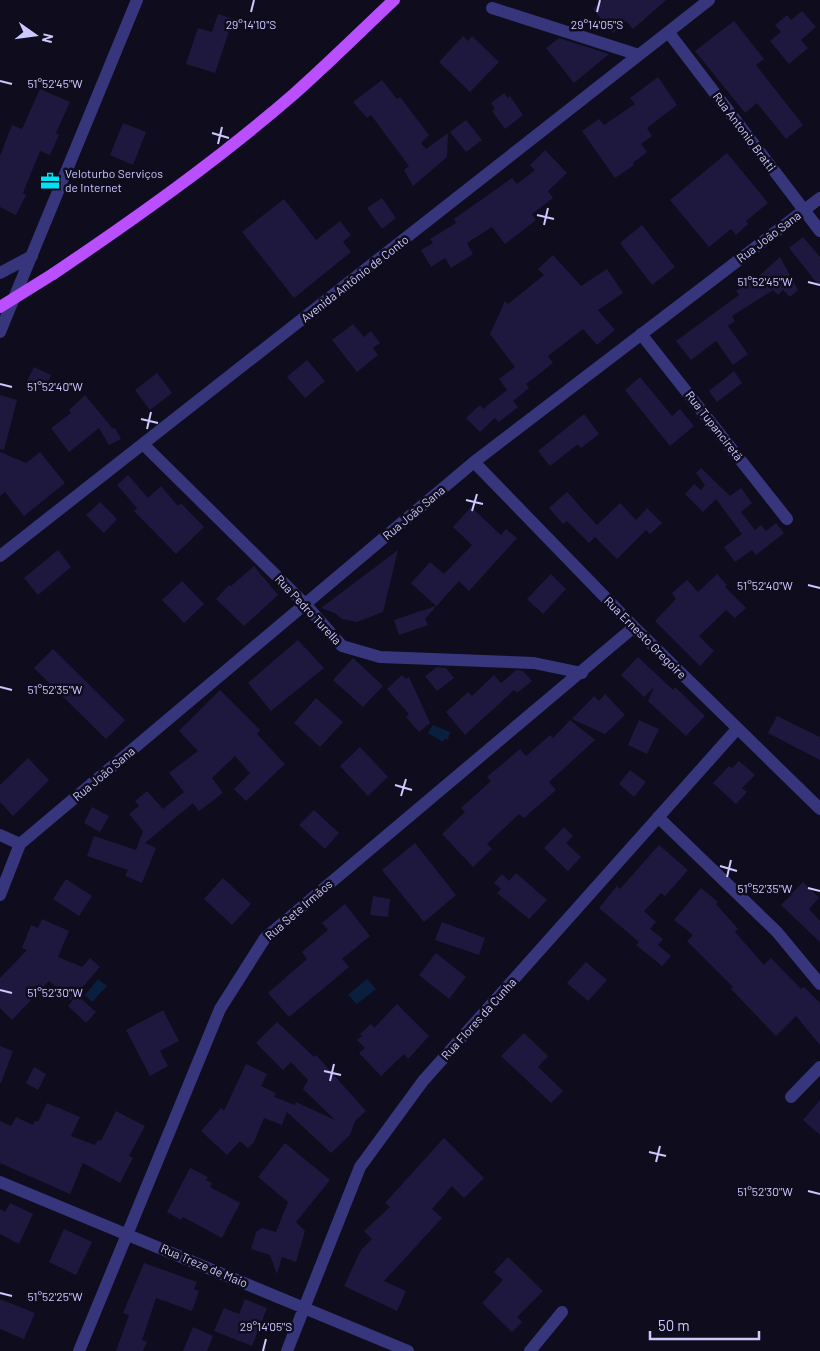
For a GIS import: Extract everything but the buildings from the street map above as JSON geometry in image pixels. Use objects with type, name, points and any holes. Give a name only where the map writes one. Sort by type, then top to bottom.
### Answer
[{"type":"main road","points":[[0,307],[142,215],[294,94],[394,0]]},
{"type":"street","points":[[0,332],[137,0]]},
{"type":"street","name":"Avenida Antônio de Conto","points":[[0,556],[144,445],[709,0]]},
{"type":"street","points":[[492,8],[639,54]]},
{"type":"street","name":"Rua Antonio Bratti","points":[[669,33],[820,231]]},
{"type":"street","name":"Rua João Sana","points":[[20,844],[474,462],[820,198]]},
{"type":"street","points":[[0,273],[32,256]]},
{"type":"street","name":"Rua Tupanciretã","points":[[641,334],[787,519]]},
{"type":"street","name":"Rua Pedro Turella","points":[[144,445],[306,605],[342,646],[380,657],[534,663],[582,673]]},
{"type":"street","name":"Rua Ernesto Gregoire","points":[[474,462],[634,627],[820,809]]},
{"type":"street","name":"Rua Sete Irmãos","points":[[78,1351],[220,1010],[265,938],[582,673],[634,627]]},
{"type":"street","name":"Rua Flores da Cunha","points":[[288,1351],[360,1167],[423,1081],[737,729]]},
{"type":"street","points":[[658,817],[777,932],[820,984]]},
{"type":"street","points":[[0,836],[20,844],[0,894]]},
{"type":"street","points":[[791,1097],[820,1067]]},
{"type":"street","name":"Rua Treze de Maio","points":[[0,1182],[408,1351]]},
{"type":"street","points":[[530,1351],[562,1312]]},
{"type":"water","points":[[433,725],[450,732],[448,740],[444,739],[443,742],[428,733]]},
{"type":"water","points":[[98,979],[107,986],[92,1002],[85,995]]},
{"type":"water","points":[[367,979],[376,989],[357,1004],[348,995]]},
{"type":"place","name":"Veloturbo Serviços de Internet","points":[[50,181]]}]
